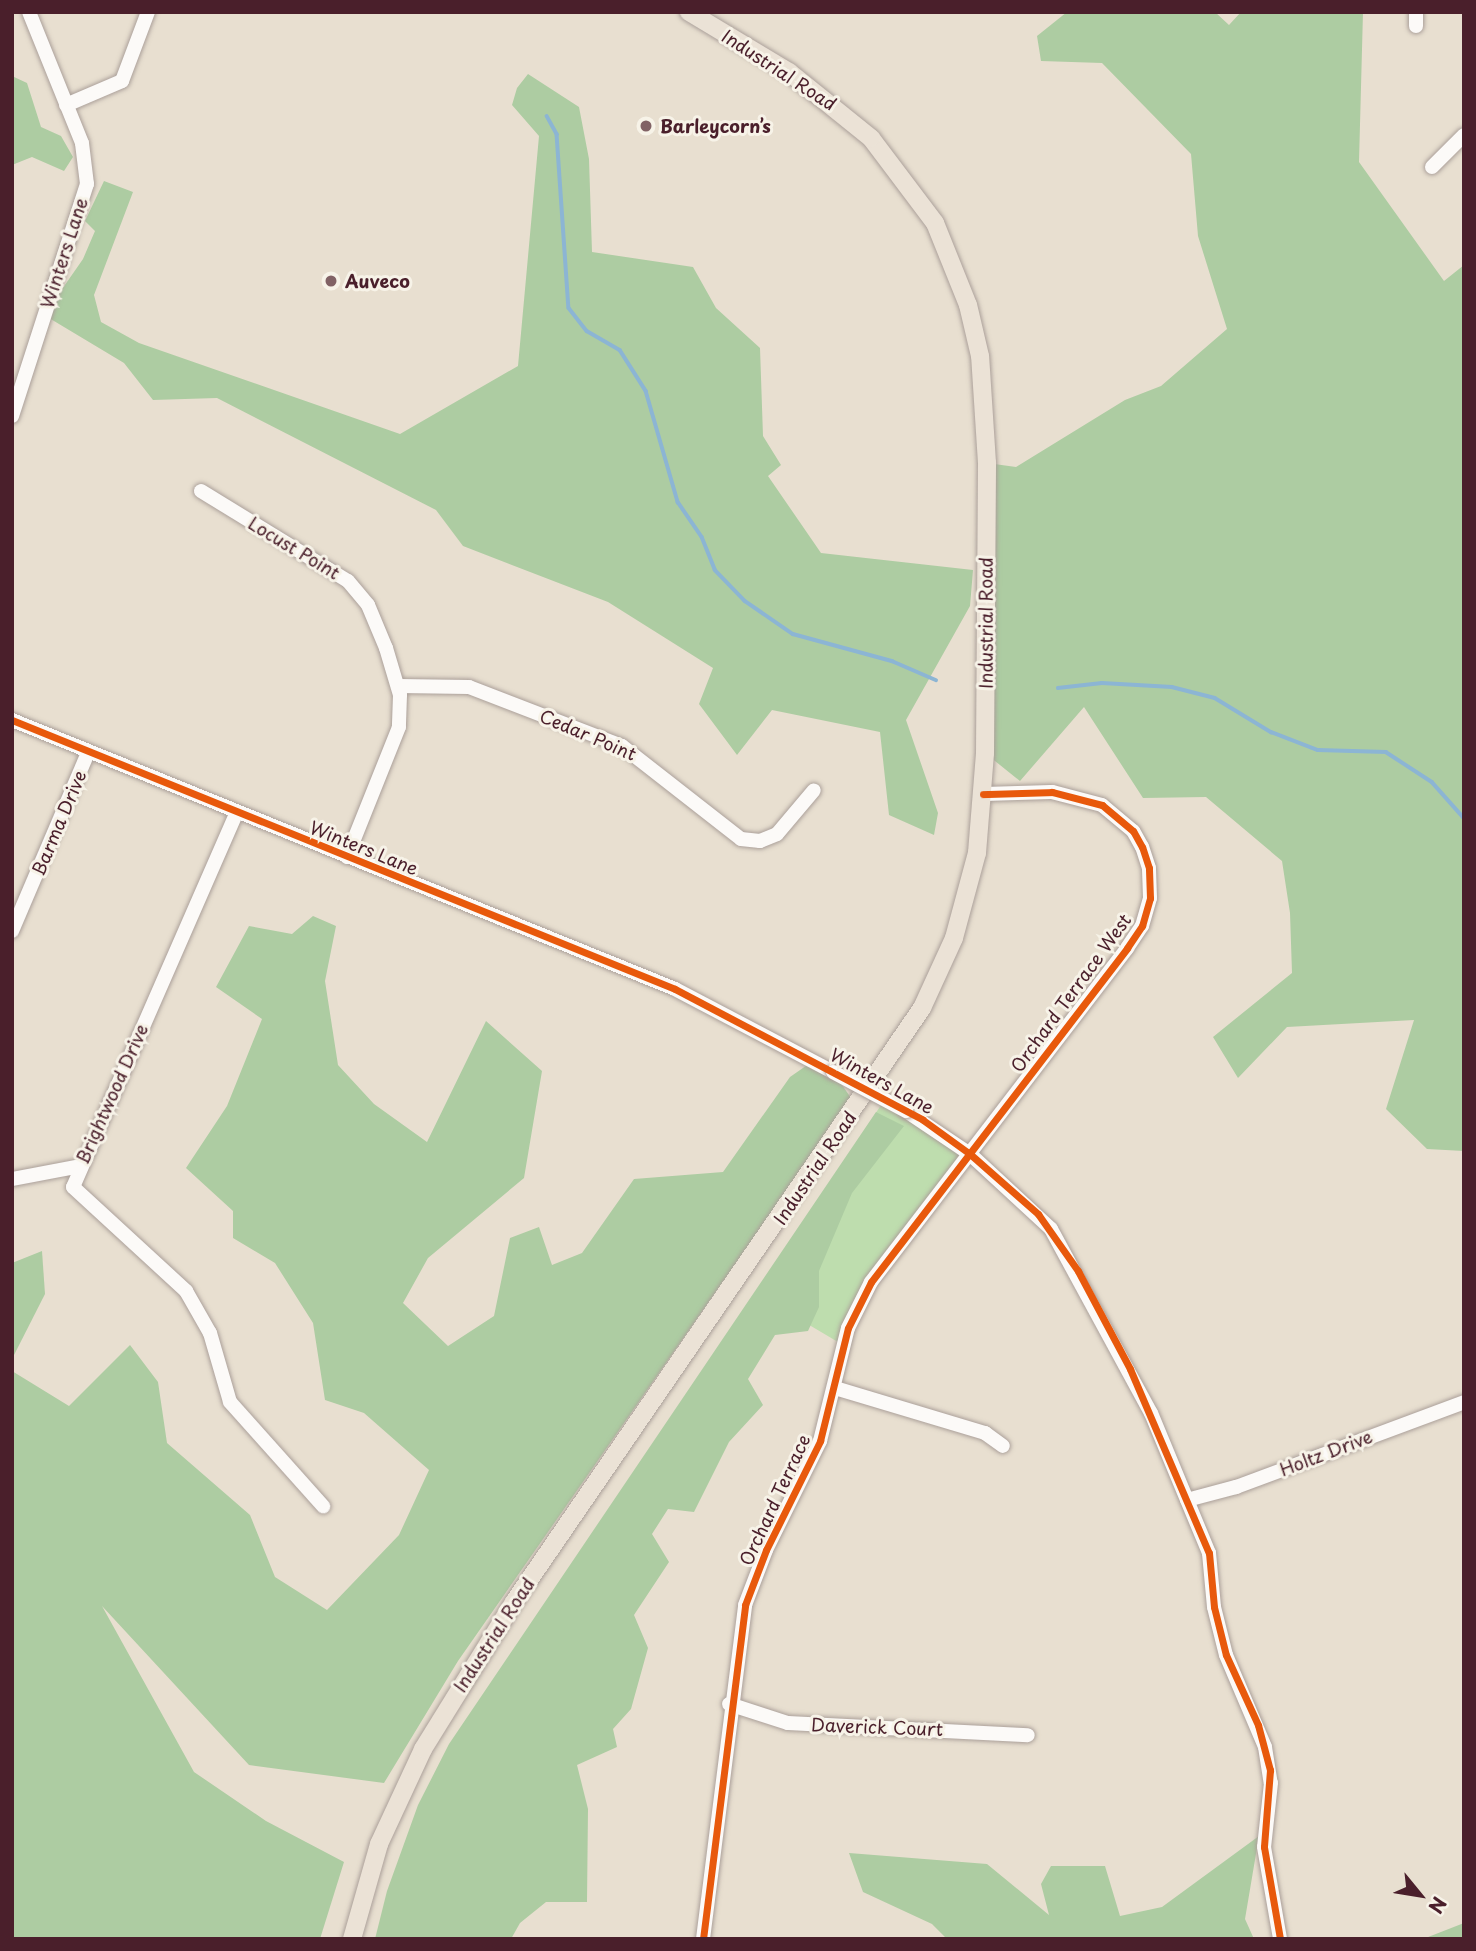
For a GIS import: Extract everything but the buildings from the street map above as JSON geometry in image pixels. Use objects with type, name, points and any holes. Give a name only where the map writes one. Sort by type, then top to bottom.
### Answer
[{"type":"main road","name":"Industrial Road","points":[[352,1939],[379,1844],[423,1749],[459,1687],[922,1008],[942,970],[965,907],[983,794],[987,463],[983,382],[977,333],[947,246],[904,178],[852,120],[789,72],[689,12]]},
{"type":"street","name":"Winters Lane","points":[[12,416],[87,184],[82,143],[29,12]]},
{"type":"street","points":[[66,104],[122,81],[148,12]]},
{"type":"street","points":[[1432,167],[1464,135]]},
{"type":"street","name":"Locust Point","points":[[201,491],[327,567],[358,591],[399,686],[398,727],[348,857]]},
{"type":"street","name":"Cedar Point","points":[[399,686],[469,687],[622,746],[741,839],[760,841],[777,834],[814,790]]},
{"type":"street","name":"Winters Lane","points":[[12,720],[236,814],[675,989],[906,1111],[970,1154],[1038,1214],[1063,1247],[1130,1369],[1209,1553],[1214,1607],[1226,1655],[1258,1725],[1270,1770],[1264,1847],[1280,1939]]},
{"type":"street","name":"Barma Drive","points":[[12,931],[88,753]]},
{"type":"street","name":"Orchard Terrace West","points":[[970,1154],[1127,948],[1142,926],[1150,898],[1149,868],[1142,847],[1133,831],[1102,805],[1052,792],[983,794]]},
{"type":"street","name":"Brightwood Drive","points":[[236,814],[73,1187],[76,1194],[186,1291],[211,1333],[230,1402],[323,1506]]},
{"type":"street","name":"Orchard Terrace","points":[[703,1939],[729,1704],[745,1605],[766,1550],[820,1441],[848,1328],[862,1298],[970,1154]]},
{"type":"street","points":[[12,1179],[80,1166]]},
{"type":"street","points":[[835,1388],[985,1433],[1003,1446]]},
{"type":"street","name":"Holtz Drive","points":[[1187,1500],[1236,1487],[1464,1402]]},
{"type":"street","name":"Daverick Court","points":[[729,1704],[788,1723],[1028,1735]]},
{"type":"green space","points":[[1067,12],[1215,12],[1229,25],[1241,12],[1363,12],[1359,162],[1444,281],[1464,265],[1464,1151],[1427,1149],[1386,1109],[1414,1020],[1287,1027],[1238,1078],[1213,1037],[1292,973],[1290,913],[1282,861],[1206,797],[1143,798],[1084,707],[1020,781],[985,753],[987,463],[1016,467],[1125,400],[1161,386],[1227,329],[1198,236],[1191,154],[1102,63],[1041,61],[1037,36]]},
{"type":"green space","points":[[528,74],[579,107],[589,159],[592,252],[693,267],[716,308],[760,348],[763,436],[781,465],[768,476],[821,553],[973,570],[970,606],[906,720],[938,813],[934,835],[889,815],[880,732],[772,710],[737,755],[699,704],[713,668],[608,602],[463,546],[436,510],[217,398],[153,400],[124,363],[44,315],[83,259],[95,231],[85,221],[104,181],[133,192],[94,295],[101,322],[139,343],[400,434],[518,366],[539,136],[512,105],[517,88]]},
{"type":"green space","points":[[12,76],[27,83],[41,127],[61,136],[73,157],[64,171],[32,157],[12,165]]},
{"type":"green space","points":[[313,916],[336,926],[325,981],[338,1065],[374,1104],[427,1142],[486,1021],[542,1071],[524,1178],[428,1258],[403,1303],[448,1346],[494,1316],[510,1238],[539,1227],[552,1265],[582,1253],[634,1179],[723,1172],[790,1077],[813,1061],[833,1072],[851,1098],[458,1661],[384,1783],[249,1765],[102,1606],[194,1772],[266,1821],[344,1862],[320,1939],[12,1939],[12,1371],[69,1406],[130,1345],[158,1382],[167,1443],[250,1515],[275,1577],[327,1610],[399,1535],[429,1470],[364,1413],[325,1400],[313,1323],[275,1263],[233,1238],[233,1211],[186,1168],[227,1106],[262,1019],[216,987],[249,926],[292,934]]},
{"type":"green space","points":[[883,1102],[970,1154],[871,1282],[843,1345],[757,1294]]},
{"type":"green space","points":[[876,1112],[904,1126],[852,1193],[819,1271],[819,1307],[808,1331],[775,1335],[748,1379],[763,1405],[729,1442],[694,1512],[668,1509],[652,1534],[669,1562],[634,1615],[648,1648],[631,1709],[613,1729],[617,1747],[577,1765],[588,1809],[587,1902],[546,1902],[520,1923],[511,1939],[375,1939],[387,1891],[418,1805],[449,1744]]},
{"type":"green space","points":[[42,1251],[45,1294],[12,1359],[12,1263]]},
{"type":"green space","points":[[1259,1836],[1245,1919],[1254,1939],[947,1939],[932,1924],[863,1892],[849,1853],[987,1864],[1049,1915],[1041,1884],[1051,1866],[1105,1866],[1120,1916],[1162,1907]]},
{"type":"green space","points":[[1464,1923],[1464,1939],[1423,1939]]},
{"type":"waterway","points":[[547,116],[557,134],[569,308],[587,331],[620,350],[646,391],[678,502],[702,537],[715,570],[745,601],[793,634],[892,661],[936,680]]},
{"type":"waterway","points":[[1058,688],[1102,683],[1172,687],[1215,698],[1271,732],[1318,750],[1386,752],[1432,782],[1464,818]]},
{"type":"cycle path","points":[[12,720],[675,989],[923,1120],[970,1154],[1038,1214],[1078,1271],[1130,1369],[1209,1553],[1214,1607],[1226,1655],[1258,1725],[1270,1770],[1264,1847],[1280,1939]]},
{"type":"cycle path","points":[[703,1939],[745,1605],[766,1550],[820,1441],[848,1328],[871,1282],[1127,948],[1142,926],[1150,898],[1149,868],[1142,847],[1133,831],[1102,805],[1052,792],[983,794]]},
{"type":"place","name":"Barleycorn’s","points":[[646,126]]},
{"type":"place","name":"Auveco","points":[[331,281]]}]
